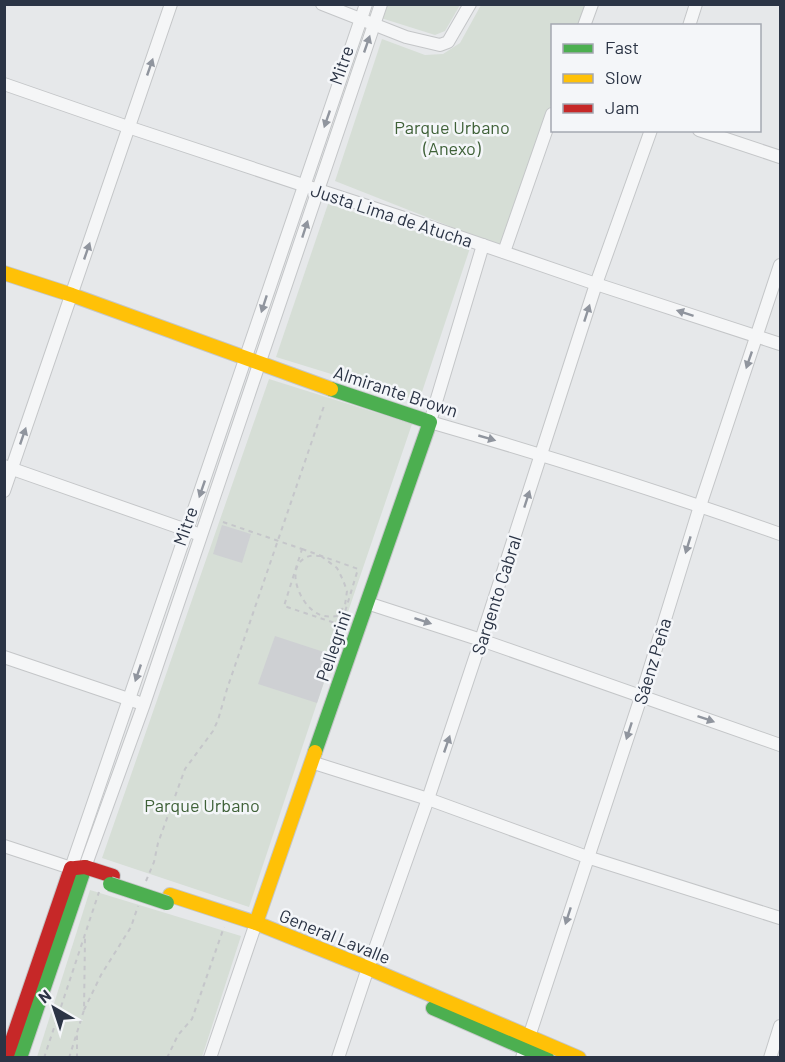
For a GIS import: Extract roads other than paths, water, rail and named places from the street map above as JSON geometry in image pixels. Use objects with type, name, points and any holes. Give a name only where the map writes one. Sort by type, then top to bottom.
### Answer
[{"type":"street","points":[[4,491],[8,468],[72,296],[171,4]]},
{"type":"street","points":[[322,4],[406,37],[440,45],[448,42],[470,4]]},
{"type":"street","name":"Mitre","points":[[79,870],[129,699],[366,4]]},
{"type":"street","name":"Mitre","points":[[6,1058],[144,704],[381,4]]},
{"type":"street","points":[[585,24],[592,4]]},
{"type":"street","points":[[690,24],[696,4]]},
{"type":"street","name":"Justa Lima de Atucha","points":[[4,84],[780,344]]},
{"type":"street","points":[[504,252],[551,117]]},
{"type":"street","name":"Sargento Cabral","points":[[338,1058],[482,640],[596,284],[650,132]]},
{"type":"street","points":[[705,132],[780,157]]},
{"type":"street","name":"Pellegrini","points":[[210,1058],[430,422],[483,245]]},
{"type":"street","name":"Sáenz Peña","points":[[525,1047],[780,265]]},
{"type":"street","name":"Almirante Brown","points":[[4,273],[351,396],[430,422],[542,454],[780,534]]},
{"type":"street","points":[[8,468],[201,535]]},
{"type":"street","points":[[368,603],[482,640],[780,745]]},
{"type":"street","points":[[4,657],[144,704]]},
{"type":"street","points":[[312,762],[428,799],[587,857],[780,918]]},
{"type":"street","name":"General Lavalle","points":[[4,846],[169,899],[367,973],[547,1058]]},
{"type":"street","name":"General Lavalle","points":[[169,899],[225,924],[254,929]]},
{"type":"street","points":[[770,1058],[778,1044],[780,1026]]},
{"type":"street","name":"Mitre","points":[[15,1035],[20,1058]]},
{"type":"street","name":"General Lavalle","points":[[525,1047],[579,1058]]},
{"type":"park label","name":"Parque Urbano (Anexo)","points":[[452,137]]},
{"type":"park label","name":"Parque Urbano","points":[[202,805]]}]
